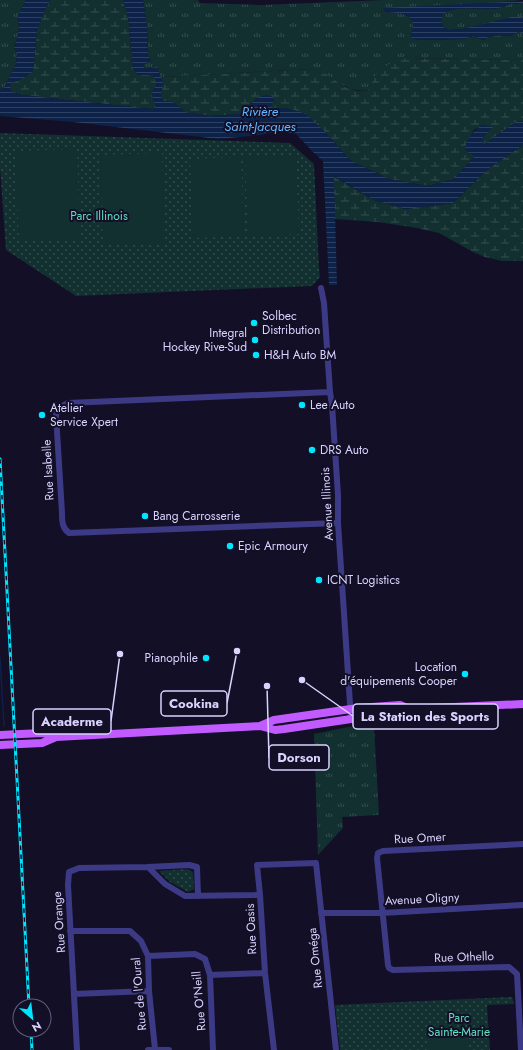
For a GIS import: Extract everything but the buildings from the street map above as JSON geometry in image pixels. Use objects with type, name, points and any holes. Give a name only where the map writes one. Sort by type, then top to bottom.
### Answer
[{"type":"main road","points":[[260,726],[274,720],[400,705],[409,709],[523,704]]},
{"type":"main road","points":[[0,735],[42,733],[56,737],[260,726],[275,730],[351,719],[400,714],[409,709]]},
{"type":"main road","points":[[0,745],[42,743],[56,737]]},
{"type":"street","name":"Avenue Illinois","points":[[321,288],[324,303],[335,444],[338,523],[351,719]]},
{"type":"street","name":"Rue Isabelle","points":[[330,392],[68,403],[62,405],[56,415],[61,507],[63,525],[65,530],[69,533],[338,523]]},
{"type":"street","name":"Rue Omer","points":[[382,912],[377,858],[378,853],[383,851],[523,844]]},
{"type":"street","name":"Rue Oasis","points":[[274,1050],[265,973],[257,865],[316,863]]},
{"type":"street","name":"Rue Oméga","points":[[316,863],[336,1050]]},
{"type":"street","name":"Rue Orange","points":[[77,1050],[70,931],[68,885],[69,872],[79,868],[189,865],[197,867],[198,896]]},
{"type":"street","points":[[148,867],[165,884],[185,896],[260,894]]},
{"type":"street","name":"Avenue Oligny","points":[[321,913],[382,912],[523,905]]},
{"type":"street","name":"Rue Othello","points":[[382,912],[388,965],[389,968],[393,970],[509,967],[513,970],[516,974],[520,1050]]},
{"type":"street","name":"Rue de l'Oural","points":[[70,931],[130,931],[141,941],[148,956],[155,1049]]},
{"type":"street","name":"Rue O'Neill","points":[[148,956],[195,954],[205,959],[210,975],[213,1050]]},
{"type":"street","points":[[210,975],[265,973]]},
{"type":"street","points":[[74,994],[150,991]]},
{"type":"street","points":[[148,1050],[169,1050]]},
{"type":"green space","points":[[0,0],[26,0],[18,15],[19,28],[14,48],[17,53],[16,64],[4,88],[0,90]]},
{"type":"green space","points":[[50,0],[123,0],[128,16],[133,68],[138,75],[153,75],[157,84],[152,94],[156,108],[152,109],[22,95],[12,92],[9,87],[11,83],[33,71],[37,30]]},
{"type":"green space","points":[[143,0],[198,0],[200,3],[260,5],[385,0],[523,0],[385,12],[403,14],[411,19],[413,28],[411,36],[419,40],[463,39],[474,36],[483,40],[500,35],[511,36],[518,31],[523,32],[523,60],[407,58],[374,77],[371,87],[364,91],[350,89],[313,69],[160,77],[157,67],[145,69],[143,65],[151,60],[148,55],[147,27]]},
{"type":"green space","points":[[523,3],[523,18],[463,29],[449,30],[443,27],[441,21],[443,13],[454,9],[494,9],[510,4]]},
{"type":"green space","points":[[407,58],[523,60],[523,121],[516,122],[483,145],[483,137],[492,127],[482,125],[474,130],[466,144],[469,153],[474,155],[474,157],[454,179],[428,186],[389,179],[351,161],[324,131],[294,110],[283,108],[274,109],[257,98],[240,114],[209,116],[185,112],[172,101],[164,101],[161,94],[162,84],[160,77],[313,69],[320,71],[347,88],[364,91],[368,90],[375,75],[379,71],[392,63]]},
{"type":"green space","name":"Parc Illinois","points":[[0,133],[290,143],[314,164],[320,277],[312,286],[76,296],[6,250],[0,167]]},
{"type":"green space","points":[[523,145],[523,261],[502,261],[485,257],[439,233],[417,228],[378,222],[335,219],[333,176],[374,200],[406,209],[453,203],[488,169]]},
{"type":"green space","points":[[77,149],[80,239],[19,241],[15,151]]},
{"type":"green space","points":[[162,153],[165,243],[103,245],[100,155]]},
{"type":"green space","points":[[296,155],[299,234],[248,236],[245,157]]},
{"type":"green space","points":[[241,157],[244,236],[193,238],[190,159]]},
{"type":"green space","points":[[374,725],[379,815],[342,817],[343,828],[318,855],[314,734],[348,727]]},
{"type":"green space","points":[[187,869],[193,872],[194,889],[188,892],[170,882],[159,871]]},
{"type":"green space","name":"Parc Sainte-Marie","points":[[512,997],[514,1004],[487,1005],[490,1050],[340,1050],[335,1005]]},
{"type":"green space","points":[[467,1028],[469,1050],[428,1050],[426,1031]]},
{"type":"water","name":"Rivière Saint-Jacques","points":[[26,0],[50,0],[37,30],[33,71],[28,76],[11,83],[10,87],[12,92],[22,95],[152,109],[156,108],[152,94],[157,84],[153,75],[138,75],[133,68],[128,16],[123,0],[143,0],[147,27],[148,55],[151,60],[143,65],[145,69],[157,67],[163,84],[161,94],[162,99],[164,101],[172,101],[185,112],[209,116],[240,114],[257,98],[266,95],[272,96],[274,100],[271,106],[274,109],[283,108],[306,114],[324,131],[351,161],[389,179],[428,186],[454,179],[474,157],[474,155],[465,150],[467,142],[470,136],[482,125],[493,127],[483,137],[483,145],[516,122],[523,121],[523,145],[488,169],[453,203],[406,209],[374,200],[334,176],[337,285],[329,285],[323,161],[296,134],[277,131],[261,135],[218,139],[73,122],[0,116],[0,90],[4,88],[16,64],[17,53],[14,48],[19,28],[18,15]]},
{"type":"water","points":[[523,1],[523,3],[510,4],[494,9],[467,8],[448,11],[443,14],[441,21],[443,27],[449,30],[463,29],[511,17],[523,18],[523,33],[518,32],[511,36],[493,36],[483,40],[474,36],[463,39],[412,39],[413,23],[411,19],[403,14],[385,12],[383,8]]},
{"type":"waterway","points":[[0,658],[4,726]]},
{"type":"railway","points":[[0,459],[29,998]]},
{"type":"railway","points":[[31,1038],[32,1050]]},
{"type":"place","name":"Solbec Distribution","points":[[254,323]]},
{"type":"place","name":"Integral Hockey Rive-Sud","points":[[255,340]]},
{"type":"place","name":"H&H Auto BM","points":[[256,355]]},
{"type":"place","name":"Lee Auto","points":[[302,405]]},
{"type":"place","name":"Atelier Service Xpert","points":[[42,415]]},
{"type":"place","name":"DRS Auto","points":[[312,450]]},
{"type":"place","name":"Bang Carrosserie","points":[[145,516]]},
{"type":"place","name":"Epic Armoury","points":[[230,546]]},
{"type":"place","name":"ICNT Logistics","points":[[319,580]]},
{"type":"place","name":"Cookina","points":[[237,651]]},
{"type":"place","name":"Acaderme","points":[[120,654]]},
{"type":"place","name":"Pianophile","points":[[206,658]]},
{"type":"place","name":"Location d'équipements Cooper","points":[[465,674]]},
{"type":"place","name":"La Station des Sports","points":[[302,680]]},
{"type":"place","name":"Dorson","points":[[267,686]]}]
